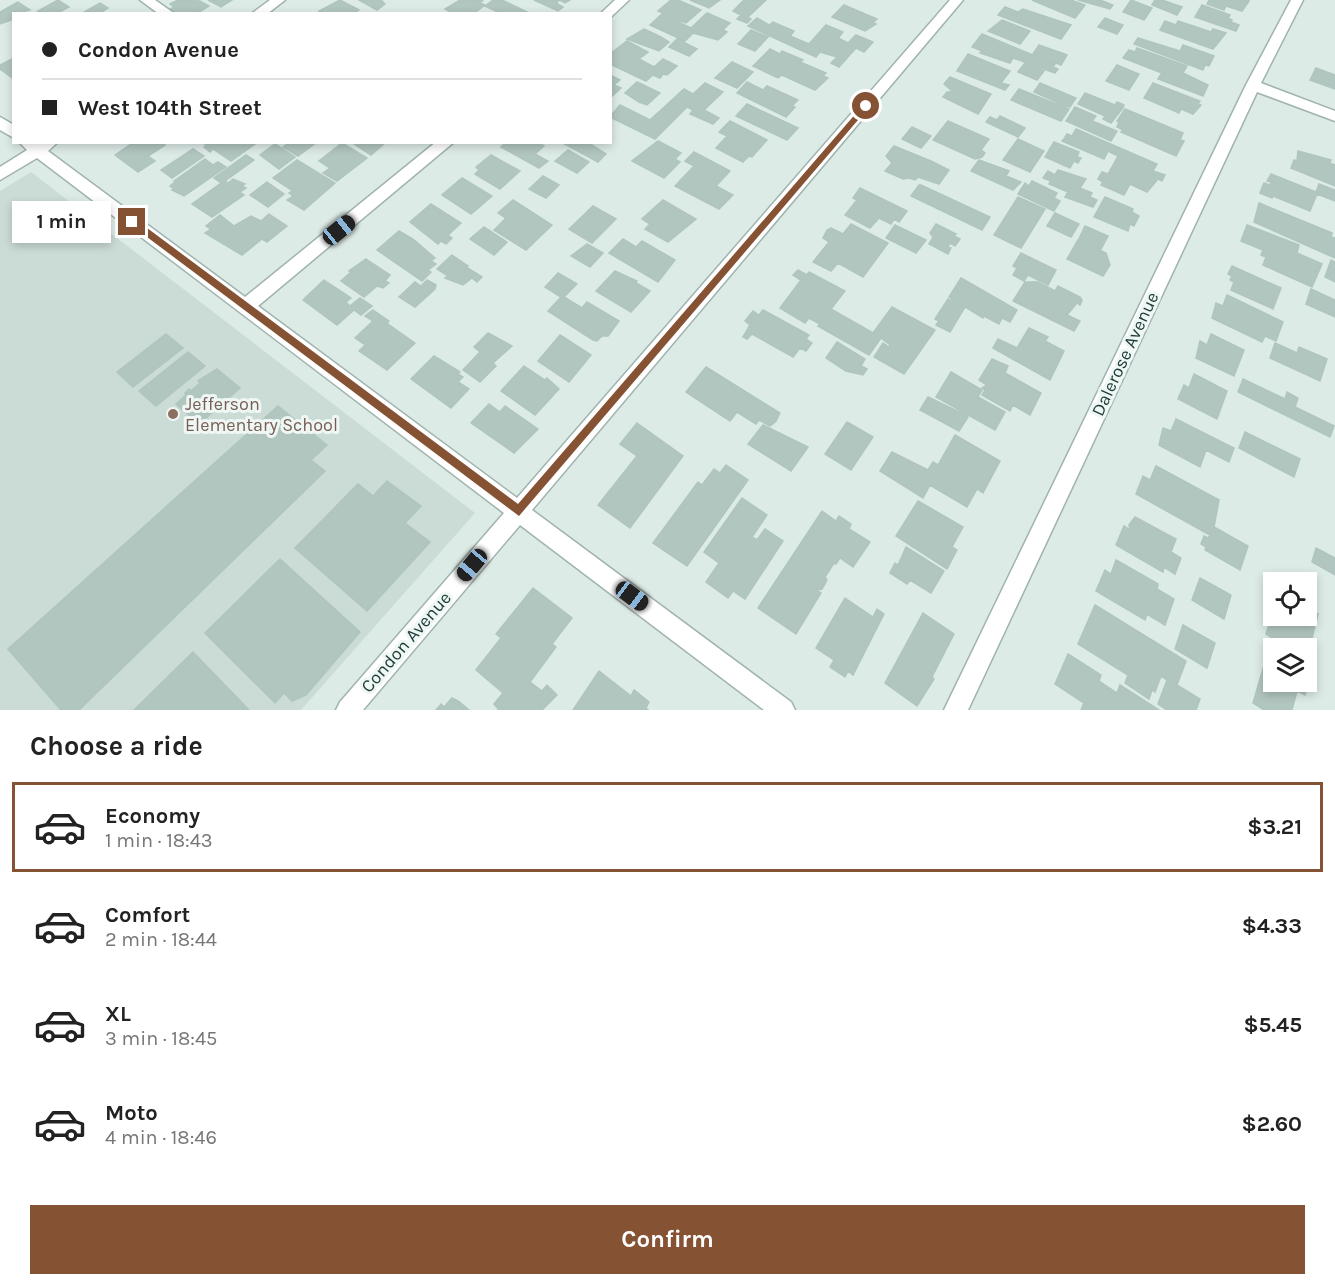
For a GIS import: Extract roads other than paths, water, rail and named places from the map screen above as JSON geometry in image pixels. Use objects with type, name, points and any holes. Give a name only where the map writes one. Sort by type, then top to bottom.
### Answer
[{"type":"street","points":[[146,0],[166,12]]},
{"type":"street","points":[[260,12],[279,0]]},
{"type":"street","points":[[608,12],[623,0]]},
{"type":"street","name":"Condon Avenue","points":[[348,710],[957,0]]},
{"type":"street","name":"Dalerose Avenue","points":[[956,710],[1253,85],[1297,0]]},
{"type":"street","points":[[1253,85],[1335,116]]},
{"type":"street","points":[[0,122],[12,131]]},
{"type":"street","points":[[245,307],[445,144]]},
{"type":"street","points":[[0,174],[38,145],[245,307],[783,710]]},
{"type":"place","name":"Jefferson Elementary School","points":[[173,414]]}]
